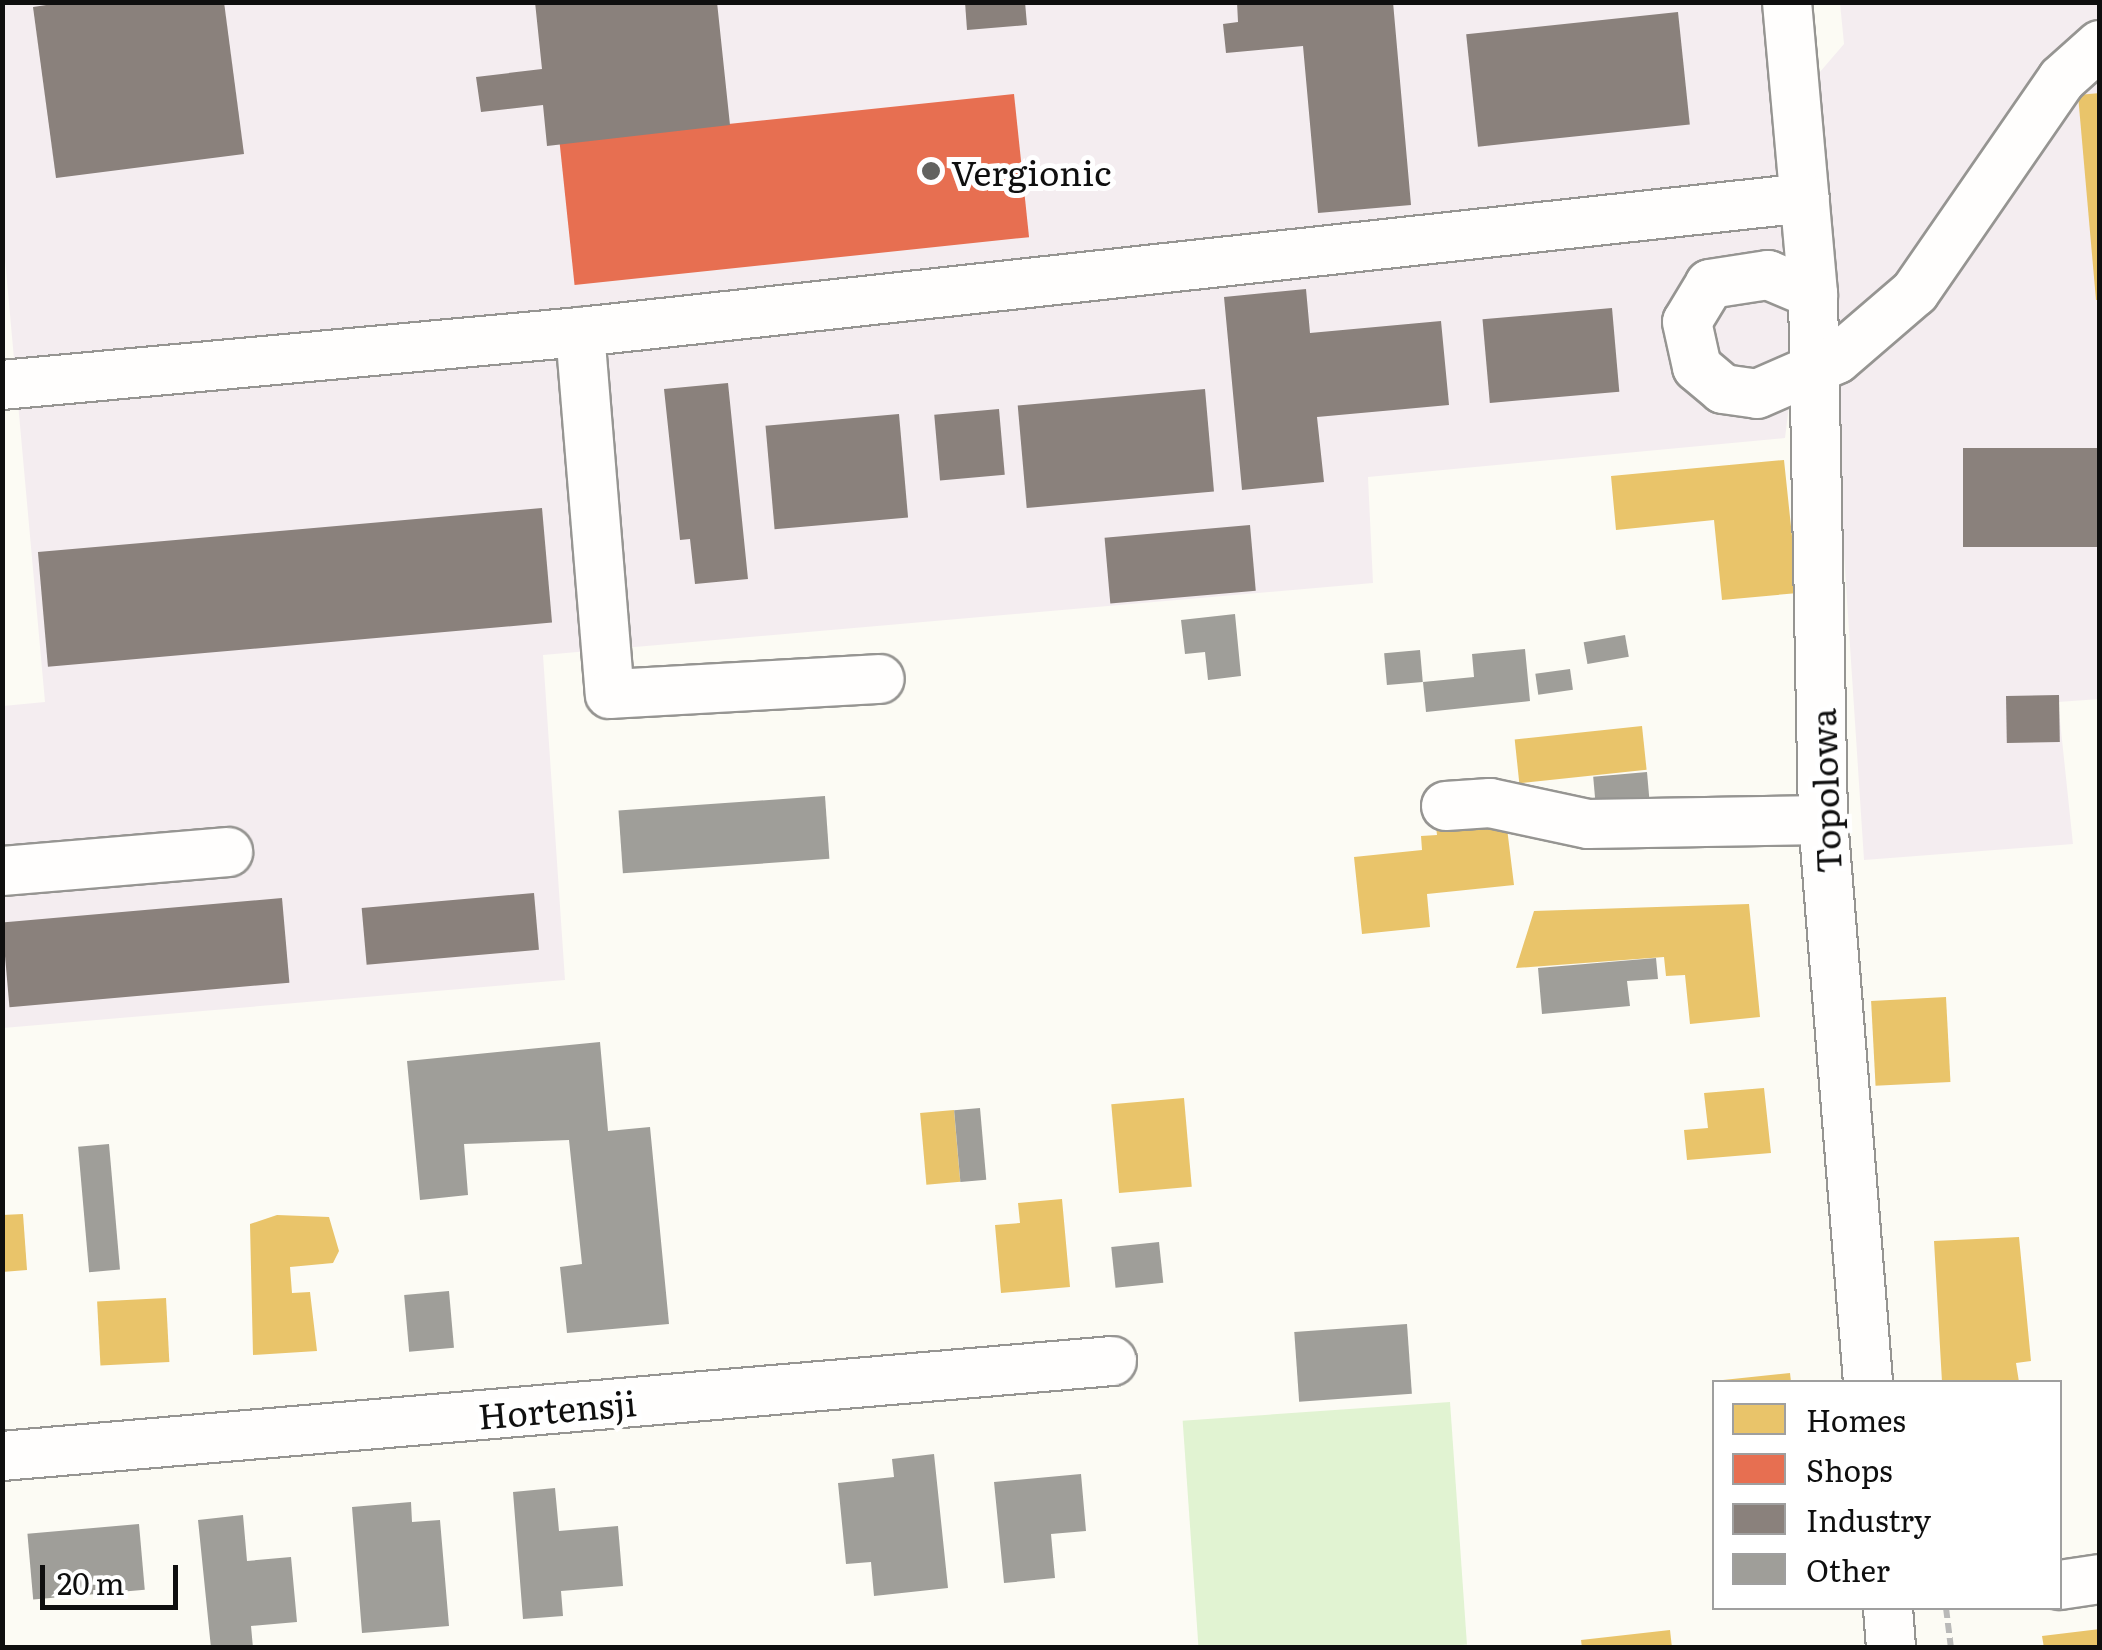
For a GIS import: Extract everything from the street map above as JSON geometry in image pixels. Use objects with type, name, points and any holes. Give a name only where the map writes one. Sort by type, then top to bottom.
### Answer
[{"type":"street","name":"Topolowa","points":[[1787,2],[1813,294],[1823,820],[1868,1380]]},
{"type":"street","points":[[1813,294],[1768,275],[1728,277],[1699,293],[1687,322],[1697,367],[1723,389],[1776,389],[1814,365],[1837,360],[1915,292],[2062,78],[2100,45]]},
{"type":"street","points":[[2,384],[580,332],[1804,198]]},
{"type":"street","points":[[580,332],[610,694],[880,679]]},
{"type":"street","points":[[1446,806],[1490,803],[1588,824],[1823,820]]},
{"type":"street","points":[[2,871],[228,852]]},
{"type":"street","name":"Hortensji","points":[[2,1456],[1112,1361]]},
{"type":"street","points":[[2062,1585],[2100,1579]]},
{"type":"path","points":[[1946,1610],[1950,1648]]},
{"type":"shaded area","points":[[3,3],[1771,3],[1797,340],[1785,438],[1368,477],[1373,583],[543,655],[565,980],[3,1028],[3,706],[45,702],[3,237]]},
{"type":"shaded area","points":[[1840,3],[2099,3],[2100,699],[2058,702],[2073,844],[1864,860],[1813,80],[1844,44]]},
{"type":"green space","points":[[1450,1402],[1467,1644],[1199,1648],[1183,1421]]},
{"type":"building: Homes","points":[[2100,93],[2100,300],[2096,300],[2078,95]]},
{"type":"building: Homes","points":[[1784,460],[1798,593],[1722,600],[1714,520],[1616,530],[1611,476]]},
{"type":"building: Homes","points":[[1642,726],[1647,770],[1519,783],[1515,739]]},
{"type":"building: Homes","points":[[1435,818],[1507,828],[1514,885],[1427,894],[1430,927],[1362,934],[1354,857],[1422,850],[1421,836],[1437,835]]},
{"type":"building: Homes","points":[[1749,904],[1760,1017],[1690,1024],[1685,975],[1666,976],[1664,957],[1516,968],[1534,911]]},
{"type":"building: Homes","points":[[1946,997],[1950,1082],[1876,1086],[1871,1001]]},
{"type":"building: Homes","points":[[1764,1088],[1771,1153],[1687,1160],[1684,1130],[1708,1128],[1704,1093]]},
{"type":"building: Homes","points":[[1184,1098],[1192,1187],[1119,1193],[1111,1104]]},
{"type":"building: Homes","points":[[954,1110],[960,1182],[926,1185],[920,1113]]},
{"type":"building: Homes","points":[[1062,1199],[1070,1287],[1001,1293],[995,1225],[1020,1223],[1018,1203]]},
{"type":"building: Homes","points":[[23,1214],[27,1270],[2,1272],[2,1215]]},
{"type":"building: Homes","points":[[277,1215],[329,1217],[339,1251],[333,1263],[290,1267],[292,1293],[310,1292],[317,1351],[253,1355],[250,1224]]},
{"type":"building: Homes","points":[[2019,1237],[2031,1361],[2016,1363],[2019,1380],[1942,1380],[1934,1241]]},
{"type":"building: Homes","points":[[166,1298],[169,1362],[100,1366],[97,1302]]},
{"type":"building: Homes","points":[[1790,1373],[1791,1380],[1723,1380]]},
{"type":"building: Homes","points":[[2100,1629],[2100,1648],[2044,1648],[2042,1636]]},
{"type":"building: Homes","points":[[1670,1630],[1672,1648],[1582,1648],[1581,1640]]},
{"type":"building: Shops","points":[[1014,94],[1029,237],[575,285],[560,142]]},
{"type":"building: Industry","points":[[66,2],[224,2],[244,154],[56,178],[33,7]]},
{"type":"building: Industry","points":[[535,2],[717,2],[730,125],[547,146],[543,105],[481,112],[476,77],[542,69]]},
{"type":"building: Industry","points":[[965,2],[1025,2],[1027,25],[967,30]]},
{"type":"building: Industry","points":[[1237,2],[1393,2],[1411,205],[1318,213],[1303,46],[1226,53],[1223,24],[1238,22]]},
{"type":"building: Industry","points":[[1678,12],[1690,124],[1478,147],[1466,34]]},
{"type":"building: Industry","points":[[1306,289],[1310,333],[1441,321],[1449,405],[1317,417],[1324,482],[1242,490],[1224,297]]},
{"type":"building: Industry","points":[[1612,308],[1619,392],[1490,403],[1482,319]]},
{"type":"building: Industry","points":[[728,383],[748,579],[695,584],[690,539],[680,540],[664,389]]},
{"type":"building: Industry","points":[[1205,389],[1214,492],[1027,508],[1018,405]]},
{"type":"building: Industry","points":[[999,409],[1005,475],[940,480],[934,415]]},
{"type":"building: Industry","points":[[899,414],[908,518],[775,529],[766,426]]},
{"type":"building: Industry","points":[[1963,448],[2100,448],[2100,547],[1963,547]]},
{"type":"building: Industry","points":[[542,508],[552,623],[48,667],[38,552]]},
{"type":"building: Industry","points":[[1250,525],[1256,591],[1110,603],[1105,538]]},
{"type":"building: Industry","points":[[2059,695],[2060,742],[2007,743],[2006,696]]},
{"type":"building: Industry","points":[[534,893],[539,950],[367,965],[362,908]]},
{"type":"building: Industry","points":[[282,898],[289,983],[9,1007],[2,922]]},
{"type":"building: Other","points":[[1235,614],[1241,676],[1208,680],[1205,652],[1185,654],[1181,620]]},
{"type":"building: Other","points":[[1625,635],[1629,657],[1587,664],[1584,642]]},
{"type":"building: Other","points":[[1525,649],[1530,701],[1426,712],[1423,682],[1474,677],[1472,654]]},
{"type":"building: Other","points":[[1420,650],[1423,682],[1387,685],[1384,653]]},
{"type":"building: Other","points":[[1570,669],[1573,690],[1538,695],[1535,674]]},
{"type":"building: Other","points":[[1647,772],[1650,805],[1596,810],[1593,777]]},
{"type":"building: Other","points":[[825,796],[829,859],[623,873],[619,810]]},
{"type":"building: Other","points":[[1656,958],[1658,979],[1627,981],[1630,1006],[1542,1014],[1538,968]]},
{"type":"building: Other","points":[[600,1042],[608,1131],[650,1127],[669,1324],[567,1333],[560,1267],[582,1264],[569,1140],[464,1144],[468,1195],[420,1200],[407,1061]]},
{"type":"building: Other","points":[[980,1108],[986,1180],[960,1182],[954,1110]]},
{"type":"building: Other","points":[[109,1144],[120,1270],[89,1272],[78,1147]]},
{"type":"building: Other","points":[[1159,1242],[1163,1283],[1116,1288],[1111,1247]]},
{"type":"building: Other","points":[[449,1291],[454,1348],[409,1352],[404,1295]]},
{"type":"building: Other","points":[[1407,1324],[1412,1394],[1299,1402],[1294,1332]]},
{"type":"building: Other","points":[[934,1454],[948,1588],[874,1596],[871,1562],[846,1564],[838,1483],[894,1477],[892,1459]]},
{"type":"building: Other","points":[[1081,1474],[1086,1531],[1051,1534],[1055,1578],[1004,1583],[994,1482]]},
{"type":"building: Other","points":[[555,1488],[559,1531],[618,1526],[623,1586],[561,1591],[563,1616],[523,1619],[513,1492]]},
{"type":"building: Other","points":[[411,1502],[412,1522],[440,1520],[449,1626],[362,1633],[352,1507]]},
{"type":"building: Other","points":[[243,1515],[247,1561],[291,1557],[297,1622],[251,1626],[253,1648],[211,1648],[198,1520]]},
{"type":"building: Other","points":[[139,1524],[145,1590],[33,1600],[27,1534]]},
{"type":"place","name":"Vergionic","points":[[931,171]]}]
